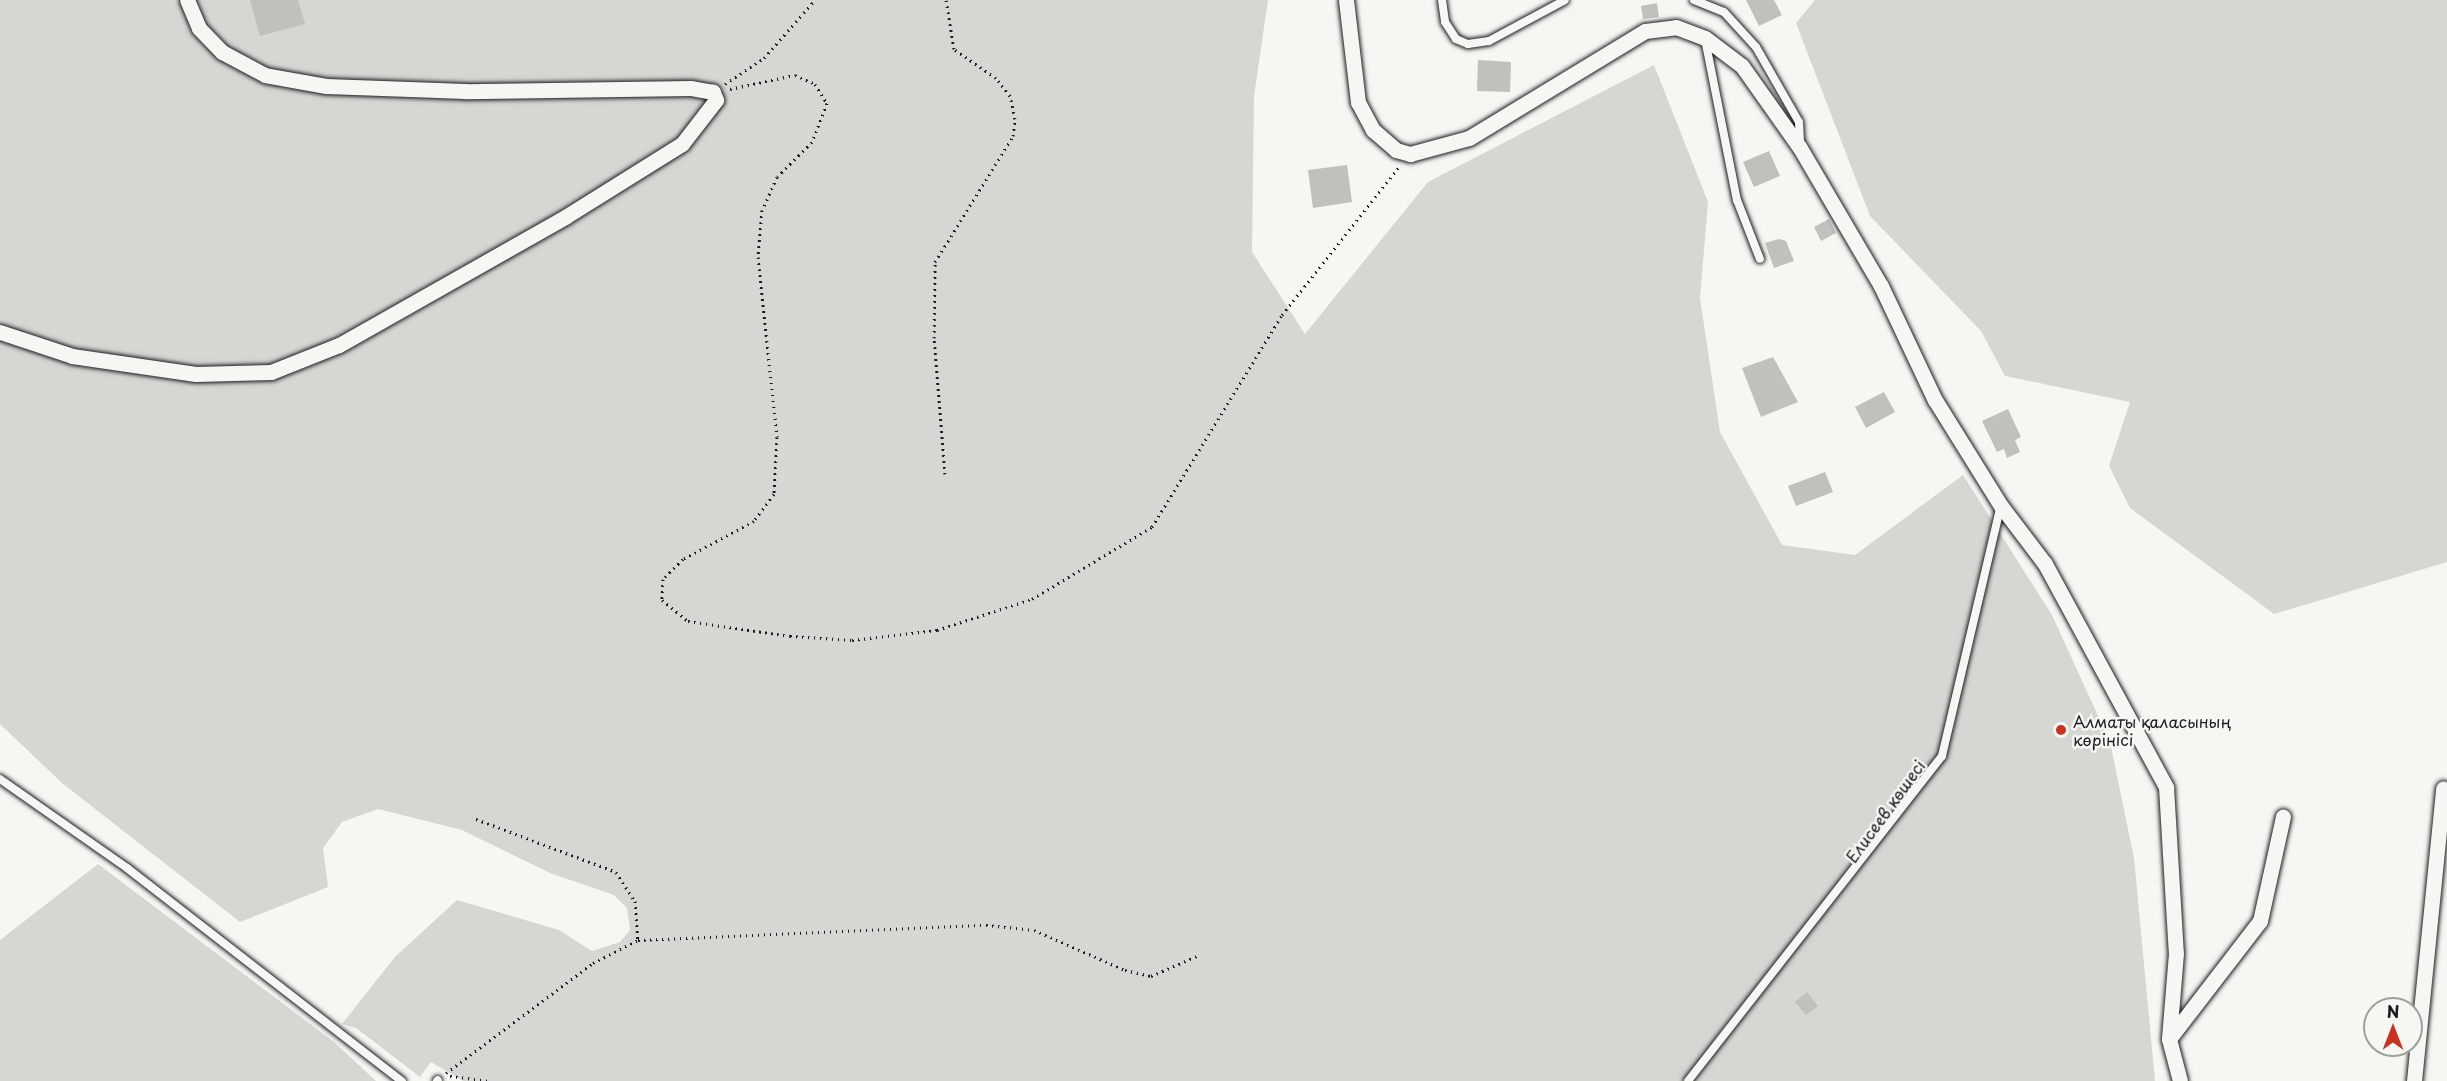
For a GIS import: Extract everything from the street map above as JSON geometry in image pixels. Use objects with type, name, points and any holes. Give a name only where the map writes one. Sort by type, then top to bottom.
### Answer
[{"type":"street","points":[[0,332],[72,356],[196,374],[271,372],[339,345],[682,144],[714,109],[713,92],[624,87],[465,91],[326,86],[265,75],[222,52],[199,28],[187,0]]},
{"type":"street","points":[[1346,0],[1358,102],[1373,130],[1396,150],[1410,154],[1469,138],[1645,32],[1676,27],[1705,38],[1742,66],[1800,148],[1881,286],[1935,400],[2001,506],[2045,564],[2166,787],[2176,953],[2169,1039],[2180,1081]]},
{"type":"street","points":[[2414,1081],[2443,788]]},
{"type":"street","points":[[2169,1039],[2260,921],[2283,816]]},
{"type":"lane","points":[[1442,0],[1445,22],[1456,39],[1468,44],[1489,40],[1565,0]]},
{"type":"lane","points":[[1694,0],[1724,12],[1756,47],[1799,122],[1800,148]]},
{"type":"lane","points":[[1705,38],[1737,200],[1760,259]]},
{"type":"lane","name":"Елисеев көшесі","points":[[1688,1081],[1942,756],[2001,506]]},
{"type":"lane","points":[[0,779],[127,868],[402,1081]]},
{"type":"path","points":[[713,92],[764,58],[815,0]]},
{"type":"path","points":[[945,474],[934,338],[935,262],[1013,136],[1015,119],[1010,96],[996,78],[954,49],[946,0]]},
{"type":"path","points":[[713,92],[795,75],[815,84],[827,103],[812,142],[777,177],[762,210],[758,257],[777,437],[774,494],[754,521],[683,559],[663,579],[662,600],[688,621],[790,636],[852,640],[937,630],[1032,600],[1152,527],[1282,315],[1410,154]]},
{"type":"path","points":[[476,819],[616,872],[635,901],[638,940]]},
{"type":"path","points":[[438,1080],[593,963],[638,940],[986,925],[1034,930],[1125,970],[1151,976],[1197,956]]},
{"type":"path","points":[[438,1080],[461,1076],[490,1081]]},
{"type":"shaded area","points":[[0,0],[1268,0],[1254,96],[1252,252],[1305,334],[1428,182],[1654,65],[1708,202],[1700,298],[1720,432],[1782,545],[1855,555],[1963,475],[2052,615],[2110,742],[2134,858],[2155,1081],[463,1081],[431,1062],[420,1077],[356,1028],[342,1024],[395,957],[457,900],[559,930],[592,951],[620,942],[630,930],[627,908],[614,895],[550,873],[462,830],[378,809],[342,822],[323,848],[328,887],[240,922],[62,783],[0,724]]},
{"type":"shaded area","points":[[1815,0],[2447,0],[2447,562],[2274,614],[2130,508],[2109,466],[2130,402],[2005,376],[1981,331],[1870,216],[1796,23]]},
{"type":"shaded area","points":[[98,864],[334,1042],[376,1081],[0,1081],[0,940]]},
{"type":"building","points":[[250,0],[298,0],[305,24],[260,36]]},
{"type":"building","points":[[1746,0],[1774,0],[1782,15],[1759,26]]},
{"type":"building","points":[[1657,3],[1659,17],[1643,19],[1641,6]]},
{"type":"building","points":[[1478,60],[1511,62],[1510,92],[1477,91]]},
{"type":"building","points":[[1769,151],[1780,176],[1754,187],[1743,162]]},
{"type":"building","points":[[1347,165],[1352,202],[1313,208],[1308,170]]},
{"type":"building","points":[[1829,219],[1836,233],[1821,241],[1814,227]]},
{"type":"building","points":[[1779,239],[1786,241],[1794,261],[1774,268],[1765,243]]},
{"type":"building","points":[[1773,357],[1798,402],[1761,417],[1742,368]]},
{"type":"building","points":[[1884,392],[1895,412],[1866,428],[1855,407]]},
{"type":"building","points":[[2008,409],[2021,437],[2015,440],[2020,452],[2007,458],[2004,449],[1997,452],[1982,421]]},
{"type":"building","points":[[1825,472],[1833,492],[1796,506],[1788,486]]},
{"type":"building","points":[[1807,992],[1818,1006],[1806,1015],[1795,1002]]},
{"type":"place","name":"Алматы қаласының көрінісі","points":[[2061,730]]}]
